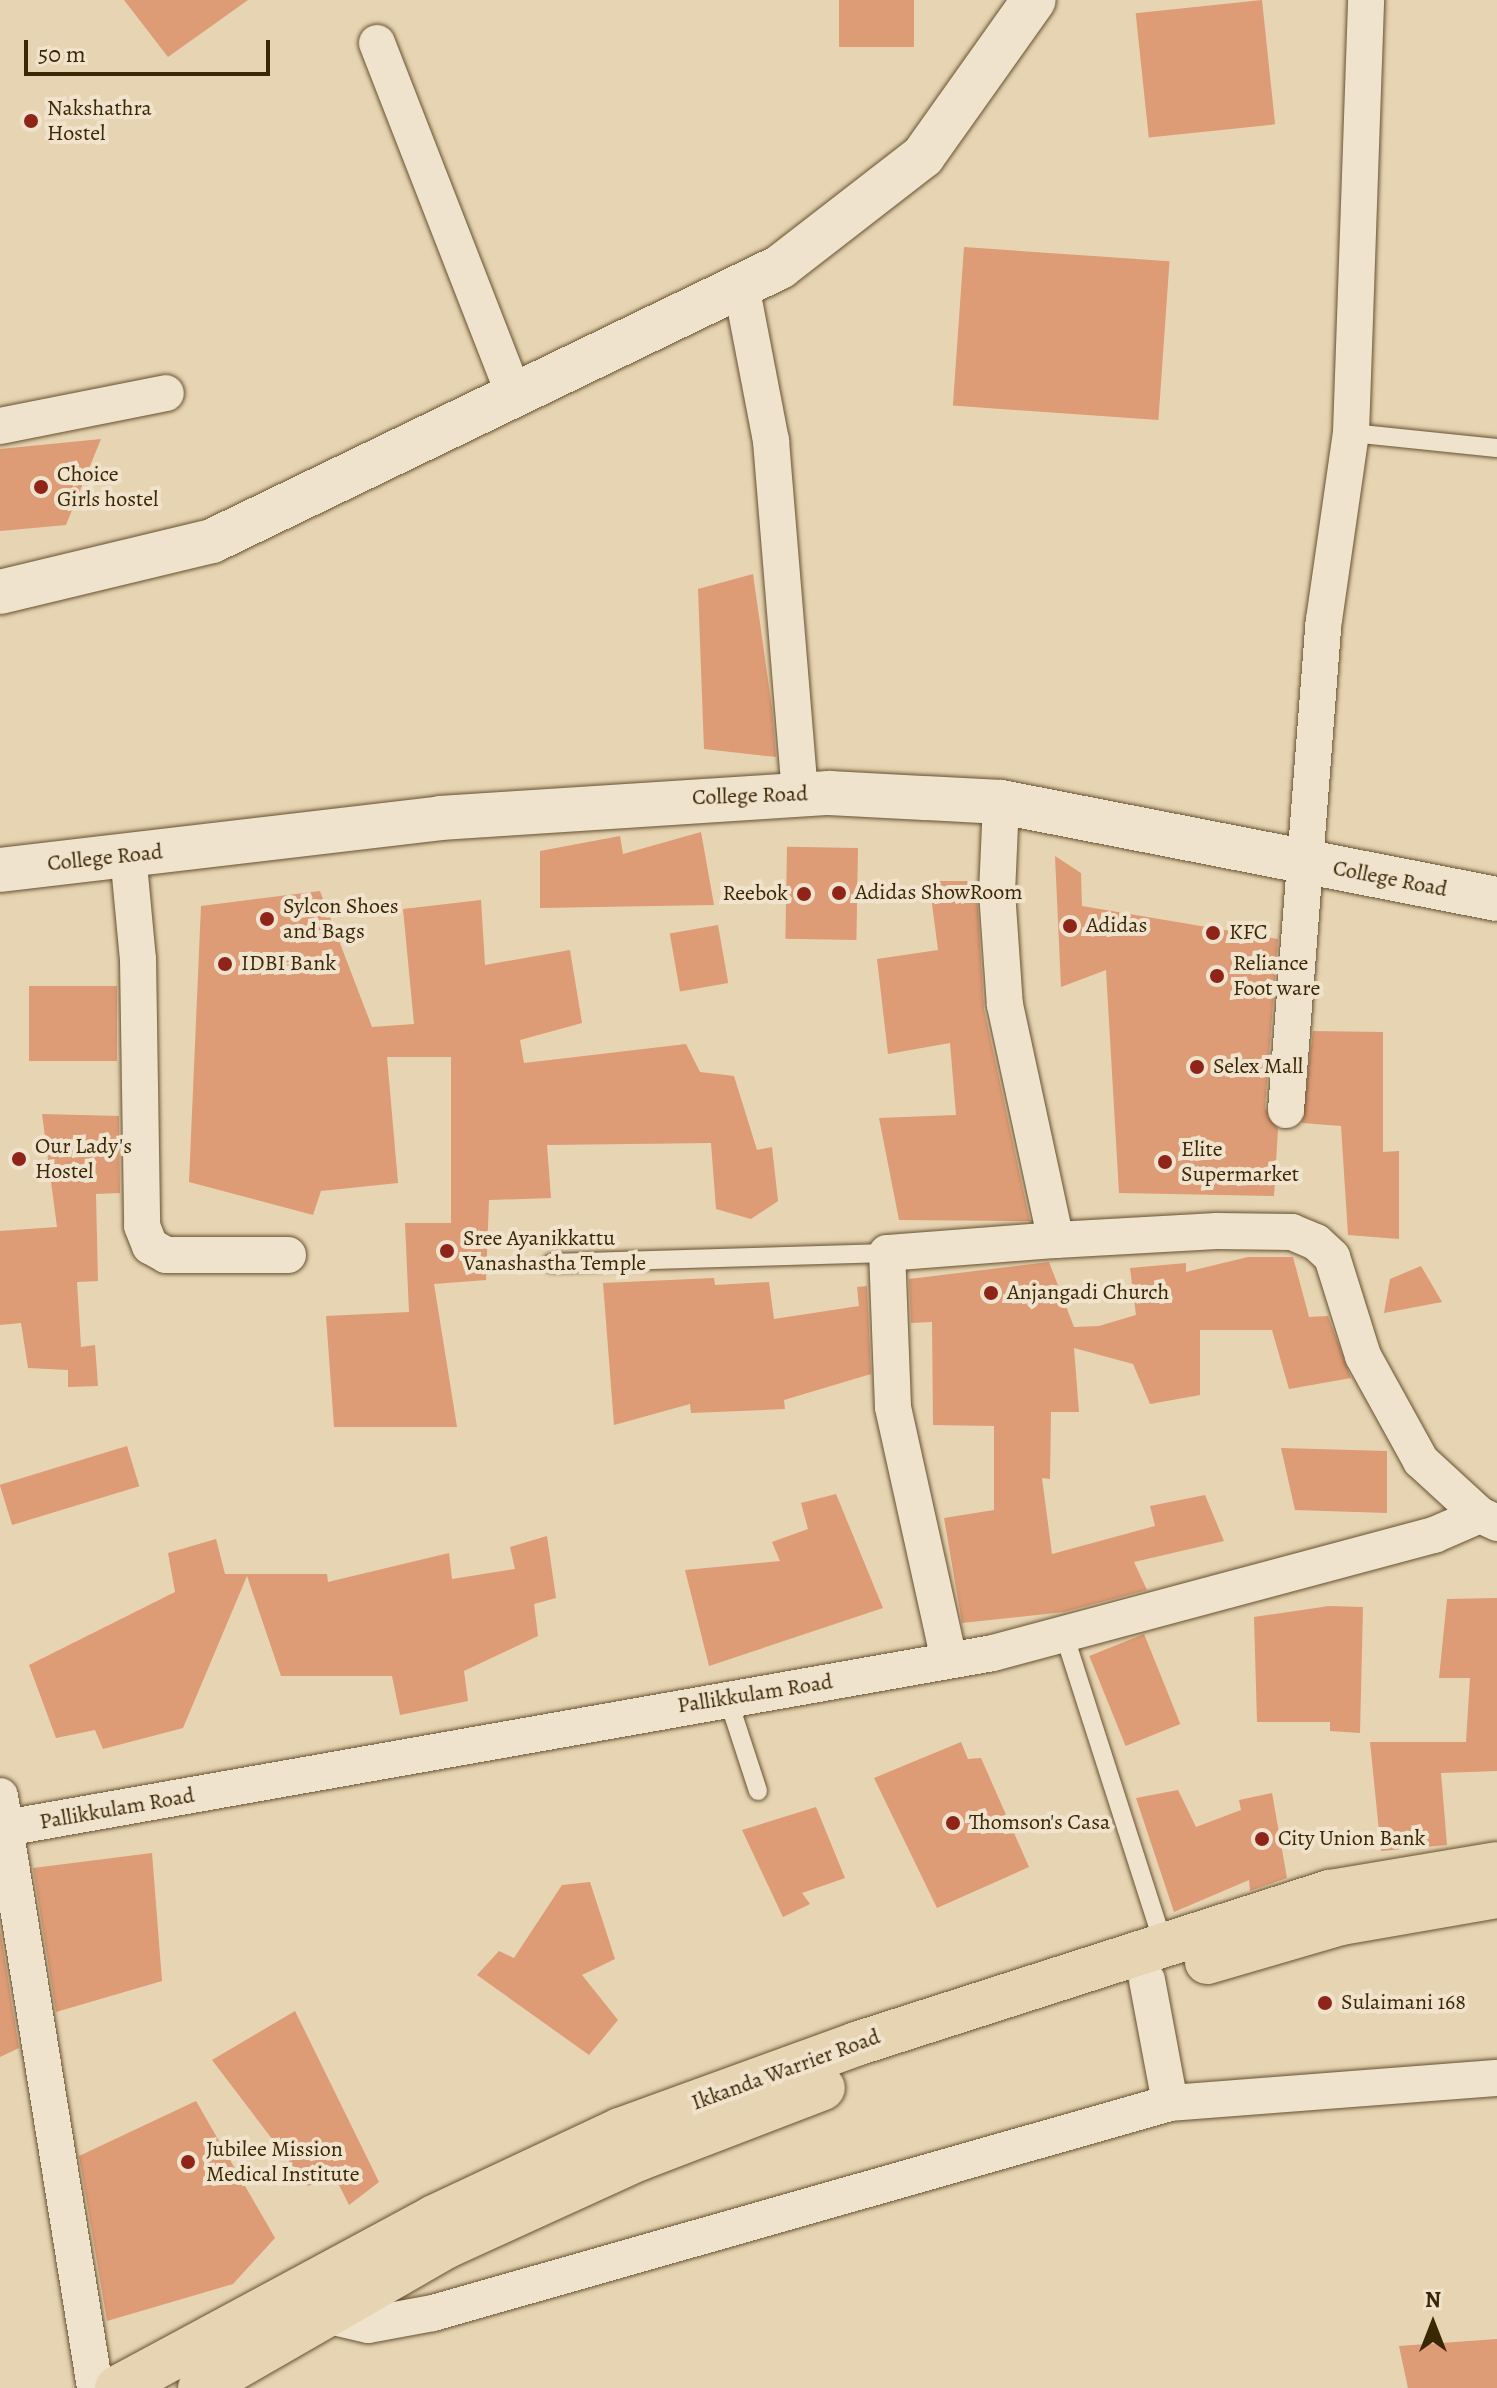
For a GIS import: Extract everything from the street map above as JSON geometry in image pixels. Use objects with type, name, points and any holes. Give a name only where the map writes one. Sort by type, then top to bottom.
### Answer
[{"type":"main road","points":[[0,592],[212,541],[780,267],[923,156],[1031,2]]},
{"type":"main road","name":"College Road","points":[[0,870],[440,818],[800,794],[1001,802],[1496,899]]},
{"type":"main road","name":"Ikkanda Warrier Road","points":[[200,2388],[447,2246],[638,2159],[1330,1892],[1497,1864]]},
{"type":"main road","name":"Ikkanda Warrier Road","points":[[117,2388],[434,2217],[620,2130],[856,2044],[1155,1962],[1341,1923],[1497,1896]]},
{"type":"main road","points":[[103,2388],[111,2388]]},
{"type":"street","points":[[1286,1110],[1324,620],[1351,433],[1366,0]]},
{"type":"street","points":[[377,43],[514,395]]},
{"type":"street","points":[[741,285],[771,441],[800,794]]},
{"type":"street","points":[[0,426],[166,393]]},
{"type":"street","points":[[1001,802],[997,892],[1005,1005],[1056,1240]]},
{"type":"street","points":[[128,854],[138,959],[142,1226],[150,1246],[166,1255],[288,1255]]},
{"type":"street","points":[[949,1660],[893,1407],[887,1253],[1217,1231],[1292,1232],[1316,1242],[1332,1257],[1363,1356],[1421,1461],[1488,1519]]},
{"type":"street","name":"Pallikkulam Road","points":[[1,1818],[949,1660],[1064,1634],[1488,1519]]},
{"type":"street","points":[[1,1818],[95,2388]]},
{"type":"street","points":[[1155,1962],[1170,2103]]},
{"type":"street","points":[[325,2315],[368,2325],[433,2313],[1170,2103],[1497,2078]]},
{"type":"lane","points":[[1351,433],[1497,448]]},
{"type":"lane","points":[[552,1263],[887,1253]]},
{"type":"lane","points":[[1064,1634],[1155,1962]]},
{"type":"lane","points":[[727,1696],[758,1791]]},
{"type":"building","points":[[124,0],[248,0],[168,57]]},
{"type":"building","points":[[839,0],[914,0],[914,47],[839,47]]},
{"type":"building","points":[[1262,0],[1275,124],[1149,138],[1136,13]]},
{"type":"building","points":[[964,247],[1169,261],[1158,420],[953,406]]},
{"type":"building","name":"Choice Girls hostel","points":[[101,439],[66,525],[0,531],[0,449]]},
{"type":"building","points":[[753,574],[776,757],[704,749],[698,589]]},
{"type":"building","points":[[701,832],[714,905],[540,908],[540,851],[620,836],[623,854]]},
{"type":"building","points":[[787,847],[858,848],[856,940],[785,939]]},
{"type":"building","name":"Selex Mall","points":[[1055,856],[1081,873],[1082,906],[1278,939],[1265,1108],[1278,1129],[1274,1196],[1119,1193],[1106,970],[1061,987]]},
{"type":"building","points":[[929,881],[976,881],[984,1009],[1030,1221],[899,1220],[879,1118],[956,1115],[950,1043],[888,1054],[877,959],[938,950]]},
{"type":"building","points":[[320,891],[372,1027],[414,1024],[403,909],[481,900],[485,965],[570,950],[582,1023],[520,1040],[524,1063],[686,1044],[700,1072],[734,1076],[757,1150],[772,1147],[778,1201],[751,1219],[716,1209],[711,1143],[547,1145],[551,1198],[489,1200],[486,1280],[434,1284],[457,1427],[334,1427],[326,1316],[409,1312],[405,1223],[451,1223],[451,1057],[387,1057],[398,1183],[321,1191],[313,1215],[189,1182],[201,906]]},
{"type":"building","points":[[718,925],[728,983],[680,992],[670,934]]},
{"type":"building","points":[[29,986],[117,986],[117,1061],[29,1061]]},
{"type":"building","points":[[1313,1031],[1383,1032],[1383,1152],[1399,1151],[1399,1239],[1348,1235],[1341,1126],[1302,1123]]},
{"type":"building","points":[[42,1114],[119,1116],[120,1193],[96,1194],[98,1281],[77,1282],[81,1347],[95,1345],[98,1386],[68,1387],[68,1370],[28,1368],[21,1323],[0,1325],[0,1231],[57,1227]]},
{"type":"building","points":[[1248,1257],[1293,1257],[1309,1317],[1328,1316],[1351,1378],[1289,1389],[1272,1330],[1200,1330],[1200,1395],[1150,1404],[1133,1364],[1074,1348],[1079,1412],[1051,1412],[1050,1479],[1042,1478],[1052,1554],[1155,1526],[1150,1506],[1205,1495],[1224,1541],[1134,1562],[1147,1590],[1064,1612],[962,1623],[944,1518],[994,1510],[994,1426],[933,1425],[932,1322],[911,1323],[909,1279],[1049,1262],[1074,1327],[1099,1326],[1136,1315],[1130,1268],[1186,1263],[1186,1272]]},
{"type":"building","points":[[1421,1266],[1442,1302],[1384,1313],[1390,1279]]},
{"type":"building","points":[[714,1278],[715,1285],[769,1282],[774,1319],[859,1306],[857,1287],[867,1286],[871,1374],[784,1400],[785,1409],[691,1413],[690,1404],[614,1425],[603,1283]]},
{"type":"building","points":[[127,1446],[139,1486],[12,1525],[0,1485]]},
{"type":"building","points":[[1281,1448],[1387,1451],[1387,1513],[1295,1510]]},
{"type":"building","points":[[836,1494],[883,1608],[709,1666],[685,1570],[780,1561],[772,1542],[808,1529],[801,1503]]},
{"type":"building","points":[[547,1536],[556,1598],[534,1604],[538,1636],[464,1671],[468,1701],[400,1715],[392,1676],[281,1676],[247,1576],[183,1728],[103,1749],[95,1730],[56,1738],[29,1665],[175,1592],[168,1553],[216,1539],[225,1574],[327,1574],[328,1582],[449,1553],[452,1579],[515,1569],[510,1547]]},
{"type":"building","points":[[1497,1598],[1497,1771],[1441,1773],[1447,1845],[1381,1851],[1370,1742],[1466,1742],[1470,1678],[1439,1678],[1447,1599]]},
{"type":"building","points":[[1329,1606],[1363,1607],[1360,1733],[1330,1731],[1330,1722],[1257,1722],[1254,1617]]},
{"type":"building","points":[[1144,1634],[1180,1724],[1126,1746],[1089,1656]]},
{"type":"building","name":"Thomson's Casa","points":[[961,1742],[968,1759],[981,1758],[1029,1867],[937,1908],[874,1778]]},
{"type":"building","points":[[1178,1790],[1196,1827],[1241,1810],[1239,1800],[1272,1793],[1287,1878],[1250,1891],[1249,1880],[1174,1912],[1136,1798]]},
{"type":"building","points":[[816,1807],[845,1878],[802,1893],[810,1904],[783,1917],[742,1830]]},
{"type":"building","points":[[152,1853],[162,1981],[56,2012],[33,1868]]},
{"type":"building","points":[[590,1882],[615,1959],[582,1975],[618,2020],[589,2055],[477,1975],[499,1951],[514,1958],[562,1885]]},
{"type":"building","points":[[0,1929],[19,2048],[0,2057]]},
{"type":"building","points":[[295,2011],[379,2182],[349,2205],[334,2175],[308,2186],[212,2060]]},
{"type":"building","points":[[196,2101],[275,2238],[233,2284],[107,2321],[79,2156]]},
{"type":"building","points":[[1497,2339],[1497,2388],[1408,2388],[1399,2346]]},
{"type":"place","name":"Nakshathra Hostel","points":[[31,121]]},
{"type":"place","name":"Choice Girls hostel","points":[[41,487]]},
{"type":"place","name":"Adidas ShowRoom","points":[[839,893]]},
{"type":"place","name":"Reebok","points":[[804,894]]},
{"type":"place","name":"Sylcon Shoes and Bags","points":[[267,919]]},
{"type":"place","name":"Adidas","points":[[1070,926]]},
{"type":"place","name":"KFC","points":[[1213,933]]},
{"type":"place","name":"IDBI Bank","points":[[225,964]]},
{"type":"place","name":"Reliance Foot ware","points":[[1217,976]]},
{"type":"place","name":"Selex Mall","points":[[1197,1067]]},
{"type":"place","name":"Our Lady's Hostel","points":[[19,1159]]},
{"type":"place","name":"Elite Supermarket","points":[[1165,1162]]},
{"type":"place","name":"Sree Ayanikkattu Vanashastha Temple","points":[[447,1251]]},
{"type":"place","name":"Anjangadi Church","points":[[991,1293]]},
{"type":"place","name":"Thomson's Casa","points":[[953,1823]]},
{"type":"place","name":"City Union Bank","points":[[1262,1839]]},
{"type":"place","name":"Sulaimani 168","points":[[1325,2003]]},
{"type":"place","name":"Jubilee Mission Medical Institute","points":[[188,2162]]}]
